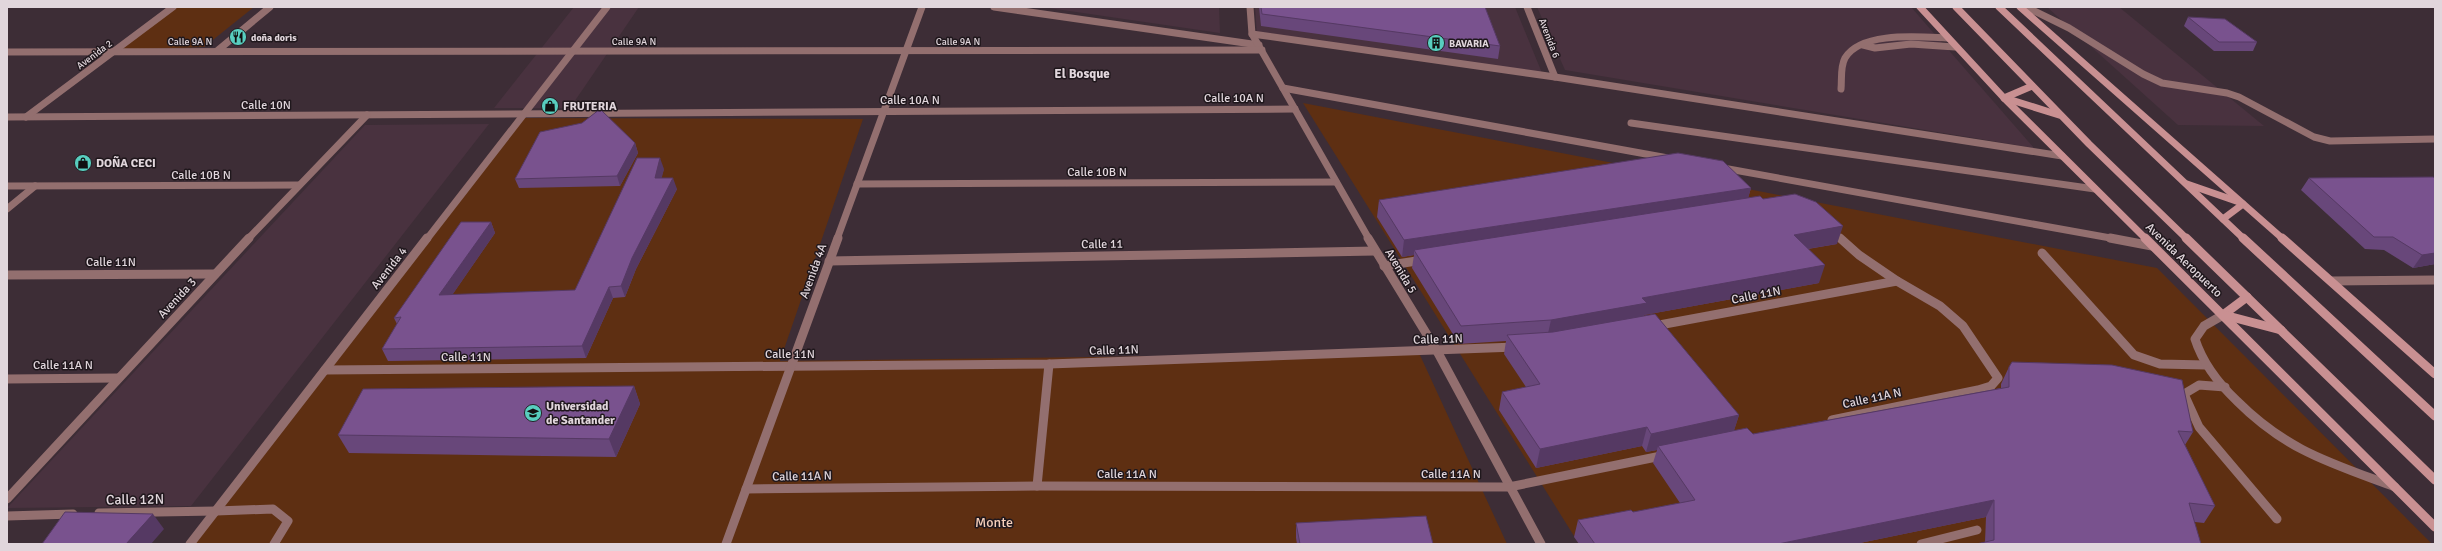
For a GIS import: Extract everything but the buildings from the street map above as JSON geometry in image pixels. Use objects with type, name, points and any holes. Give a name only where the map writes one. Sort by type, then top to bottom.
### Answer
[{"type":"main road","name":"Avenida Aeropuerto","points":[[1920,7],[1955,47],[2004,98],[2435,527]]},
{"type":"main road","name":"Avenida Aeropuerto","points":[[1956,7],[2061,115],[2435,480]]},
{"type":"main road","points":[[1999,7],[2183,183],[2435,416]]},
{"type":"main road","points":[[2020,7],[2435,374]]},
{"type":"main road","points":[[2004,98],[2032,86]]},
{"type":"main road","points":[[2004,98],[2061,115]]},
{"type":"main road","points":[[2183,183],[2243,204]]},
{"type":"main road","points":[[2223,219],[2243,204]]},
{"type":"main road","points":[[2223,315],[2248,297]]},
{"type":"main road","points":[[2223,315],[2281,330]]},
{"type":"street","name":"Avenida 2","points":[[26,117],[173,7]]},
{"type":"street","points":[[218,52],[270,7]]},
{"type":"street","name":"Avenida 4","points":[[190,544],[607,7]]},
{"type":"street","name":"Avenida 4A","points":[[726,544],[922,7]]},
{"type":"street","points":[[994,7],[1260,48]]},
{"type":"street","name":"Avenida 5","points":[[1250,7],[1252,34],[1375,252],[1437,351],[1541,544]]},
{"type":"street","name":"Avenida 6","points":[[1527,7],[1555,77]]},
{"type":"street","points":[[2026,7],[2069,28],[2143,74],[2162,83],[2227,93],[2239,97],[2314,137],[2347,142],[2435,139]]},
{"type":"street","points":[[1252,34],[1555,77],[2062,156]]},
{"type":"street","points":[[1841,89],[1844,58],[1859,44],[1904,37],[1947,38]]},
{"type":"street","points":[[1859,44],[1875,48],[1911,44],[1955,47]]},
{"type":"street","name":"Calle 9A N","points":[[7,52],[906,51],[1260,48]]},
{"type":"street","points":[[1283,88],[1674,159]]},
{"type":"street","name":"Calle 10A N","points":[[525,114],[1295,109]]},
{"type":"street","name":"Calle 10N","points":[[7,118],[525,114]]},
{"type":"street","name":"Avenida 3","points":[[7,499],[298,185],[367,115]]},
{"type":"street","points":[[1630,123],[2095,189]]},
{"type":"street","points":[[1713,166],[2152,246]]},
{"type":"street","name":"Calle 10B N","points":[[857,184],[1336,182]]},
{"type":"street","name":"Calle 10B N","points":[[7,186],[298,185]]},
{"type":"street","points":[[7,209],[35,186]]},
{"type":"street","points":[[1826,227],[1859,255],[1897,280]]},
{"type":"street","name":"Calle 11","points":[[829,260],[1375,252]]},
{"type":"street","points":[[2042,253],[2134,355],[2150,363],[2184,366],[2206,365]]},
{"type":"street","points":[[1384,266],[1431,259]]},
{"type":"street","name":"Calle 11N","points":[[7,275],[215,274]]},
{"type":"street","name":"Calle 11N","points":[[1641,328],[1897,280]]},
{"type":"street","name":"Calle 11A N","points":[[1825,421],[1978,390],[1991,386],[1998,378],[1963,326],[1940,306],[1897,280]]},
{"type":"street","points":[[2330,281],[2435,280]]},
{"type":"street","points":[[2223,315],[2204,326],[2195,339],[2206,365],[2225,388],[2256,418],[2284,441],[2318,457],[2397,488]]},
{"type":"street","name":"Calle 11N","points":[[325,370],[1049,364],[1437,351],[1525,346]]},
{"type":"street","points":[[1037,486],[1049,364]]},
{"type":"street","name":"Calle 11A N","points":[[7,379],[118,378]]},
{"type":"street","points":[[2225,388],[2199,386],[2184,394],[2199,427],[2277,519]]},
{"type":"street","name":"Calle 11A N","points":[[746,489],[1037,486],[1509,487],[1679,452]]},
{"type":"street","name":"Calle 12N","points":[[7,516],[273,509],[288,521],[274,544]]},
{"type":"street","points":[[1921,544],[1977,530]]},
{"type":"shaded area","points":[[574,7],[639,7],[570,108],[494,108]]},
{"type":"shaded area","points":[[1042,7],[1219,7],[1220,33]]},
{"type":"shaded area","name":"BAVARIA","points":[[1255,7],[1515,7],[1542,73],[1257,36]]},
{"type":"shaded area","points":[[1537,7],[1911,7],[2034,148],[1565,70]]},
{"type":"shaded area","points":[[2047,7],[2119,7],[2264,126],[2178,125]]},
{"type":"shaded area","points":[[489,124],[191,506],[7,508],[365,125]]},
{"type":"green space","points":[[175,7],[254,7],[204,47],[117,50]]},
{"type":"green space","points":[[1303,103],[2157,268],[2432,544],[1579,544]]},
{"type":"green space","name":"Monte","points":[[517,118],[863,119],[780,361],[1419,353],[1507,544],[187,544]]},
{"type":"place","name":"doña doris","points":[[238,37]]},
{"type":"place","name":"BAVARIA","points":[[1436,43]]},
{"type":"place","name":"FRUTERIA","points":[[550,106]]},
{"type":"place","name":"DOÑA CECI","points":[[83,163]]},
{"type":"place","name":"Universidad de Santander","points":[[533,413]]},
{"type":"district","name":"El Bosque","points":[[1082,73]]}]
